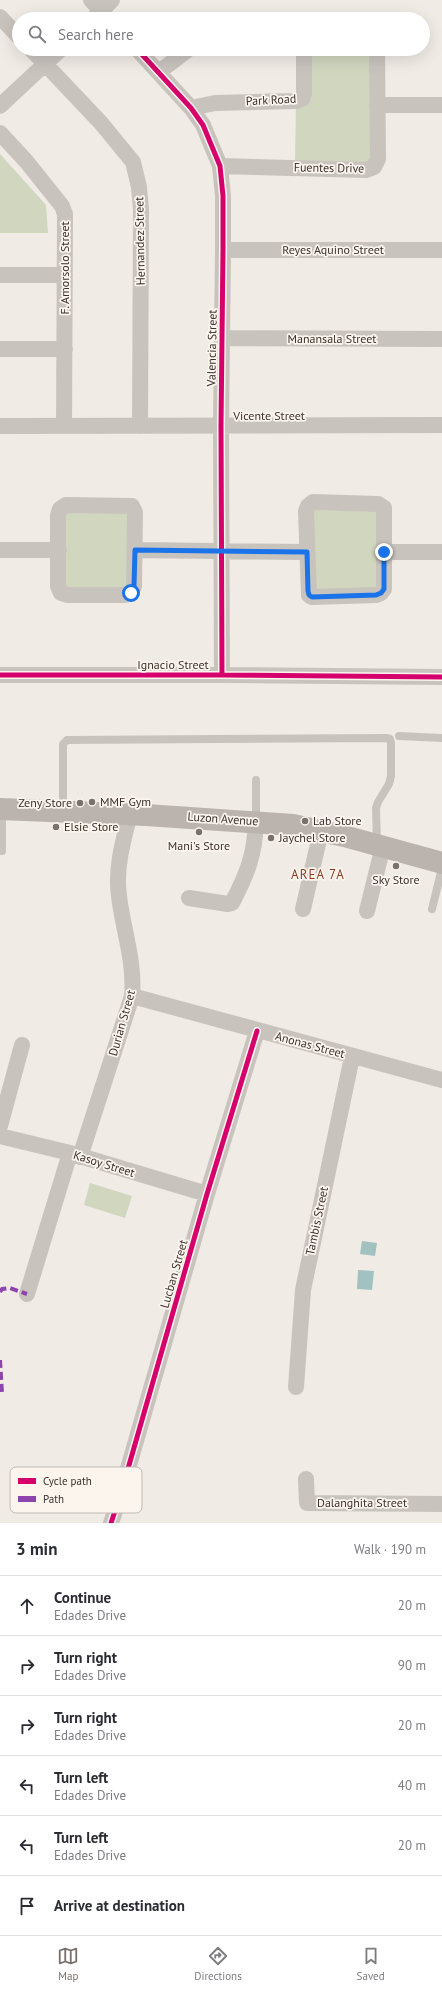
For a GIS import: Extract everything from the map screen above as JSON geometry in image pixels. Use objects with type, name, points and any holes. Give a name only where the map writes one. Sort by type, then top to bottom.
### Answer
[{"type":"main road","name":"Luzon Avenue","points":[[1,809],[130,814],[256,822],[321,831],[442,863]]},
{"type":"street","points":[[0,17],[12,30]]},
{"type":"street","name":"Hernandez Street","points":[[38,56],[101,123],[133,162],[139,187],[141,210],[140,426]]},
{"type":"street","points":[[0,106],[54,56]]},
{"type":"street","name":"Valencia Street","points":[[144,56],[191,108],[203,125],[220,166],[223,196],[221,426],[222,675]]},
{"type":"street","points":[[159,72],[180,56]]},
{"type":"street","name":"Park Road","points":[[191,108],[215,103],[296,102],[302,99],[304,94],[304,56]]},
{"type":"street","name":"Fuentes Drive","points":[[220,166],[366,170],[374,167],[378,159],[377,56]]},
{"type":"street","points":[[378,105],[442,105]]},
{"type":"street","name":"F. Amorsolo Street","points":[[0,133],[26,161],[62,206],[66,222],[64,426]]},
{"type":"street","name":"Reyes Aquino Street","points":[[223,250],[442,250]]},
{"type":"street","points":[[0,274],[65,275]]},
{"type":"street","name":"Manansala Street","points":[[222,338],[442,339]]},
{"type":"street","points":[[0,349],[65,349]]},
{"type":"street","name":"Vicente Street","points":[[0,426],[442,425]]},
{"type":"street","points":[[313,502],[378,504],[384,508],[384,589],[381,593],[376,595],[312,597],[309,595],[308,591],[307,552],[306,511],[308,506],[313,502]]},
{"type":"street","points":[[66,505],[132,506],[135,512],[135,550],[134,586],[131,593],[118,595],[67,595],[61,593],[58,586],[59,550],[58,515],[60,509],[66,505]]},
{"type":"street","points":[[0,550],[59,550]]},
{"type":"street","points":[[135,550],[307,552]]},
{"type":"street","points":[[384,552],[442,552]]},
{"type":"street","name":"Ignacio Street","points":[[0,675],[442,677]]},
{"type":"street","name":"Durian Street","points":[[27,1294],[132,996],[132,962],[119,896],[118,877],[121,849],[130,814]]},
{"type":"street","points":[[189,898],[228,904],[232,903],[246,877],[252,858],[256,822]]},
{"type":"street","points":[[303,910],[321,831]]},
{"type":"street","points":[[367,911],[380,846]]},
{"type":"street","name":"Anonas Street","points":[[132,996],[352,1057],[442,1080]]},
{"type":"street","name":"Lucban Street","points":[[128,1467],[207,1194],[257,1030]]},
{"type":"street","points":[[0,1126],[22,1045]]},
{"type":"street","name":"Tambis Street","points":[[296,1387],[302,1290],[352,1057]]},
{"type":"street","name":"Kasoy Street","points":[[0,1136],[75,1155],[207,1194]]},
{"type":"street","name":"Dalanghita Street","points":[[306,1479],[307,1503],[442,1504]]},
{"type":"street","name":"Lucban Street","points":[[111,1523],[114,1513]]},
{"type":"lane","points":[[400,736],[442,738]]},
{"type":"lane","points":[[62,811],[62,744],[67,740],[386,738],[390,739],[391,743],[391,776],[389,784],[376,805],[380,846]]},
{"type":"lane","points":[[256,780],[256,822]]},
{"type":"lane","points":[[1,809],[2,851]]},
{"type":"lane","points":[[432,909],[442,868]]},
{"type":"green space","points":[[307,56],[371,56],[370,163],[295,162],[296,105]]},
{"type":"green space","points":[[0,154],[46,205],[48,233],[0,233]]},
{"type":"green space","points":[[66,509],[129,509],[129,588],[65,588]]},
{"type":"green space","points":[[313,510],[377,511],[376,593],[311,592]]},
{"type":"green space","points":[[90,1183],[132,1196],[125,1218],[84,1205]]},
{"type":"water","points":[[362,1241],[377,1243],[375,1256],[360,1254]]},
{"type":"water","points":[[358,1270],[374,1271],[372,1290],[357,1289]]},
{"type":"marked path","points":[[0,1292],[2,1289],[10,1288],[27,1294]]},
{"type":"marked path","points":[[0,1360],[2,1393]]},
{"type":"cycle path","points":[[143,56],[191,108],[203,125],[220,166],[223,196],[221,426],[222,675]]},
{"type":"cycle path","points":[[0,675],[442,677]]},
{"type":"cycle path","points":[[128,1467],[207,1194],[257,1031]]},
{"type":"cycle path","points":[[111,1523],[114,1513]]},
{"type":"place","name":"MMF Gym","points":[[92,802]]},
{"type":"place","name":"Zeny Store","points":[[80,803]]},
{"type":"place","name":"Lab Store","points":[[305,821]]},
{"type":"place","name":"Elsie Store","points":[[56,827]]},
{"type":"place","name":"Mani's Store","points":[[199,832]]},
{"type":"place","name":"Jaychel Store","points":[[271,838]]},
{"type":"place","name":"Sky Store","points":[[396,866]]},
{"type":"district","name":"AREA 7A","points":[[318,874]]},
{"type":"route","points":[[131,593],[134,586],[135,550],[307,552],[308,591],[309,595],[312,597],[376,595],[381,593],[384,589],[384,552]]}]
